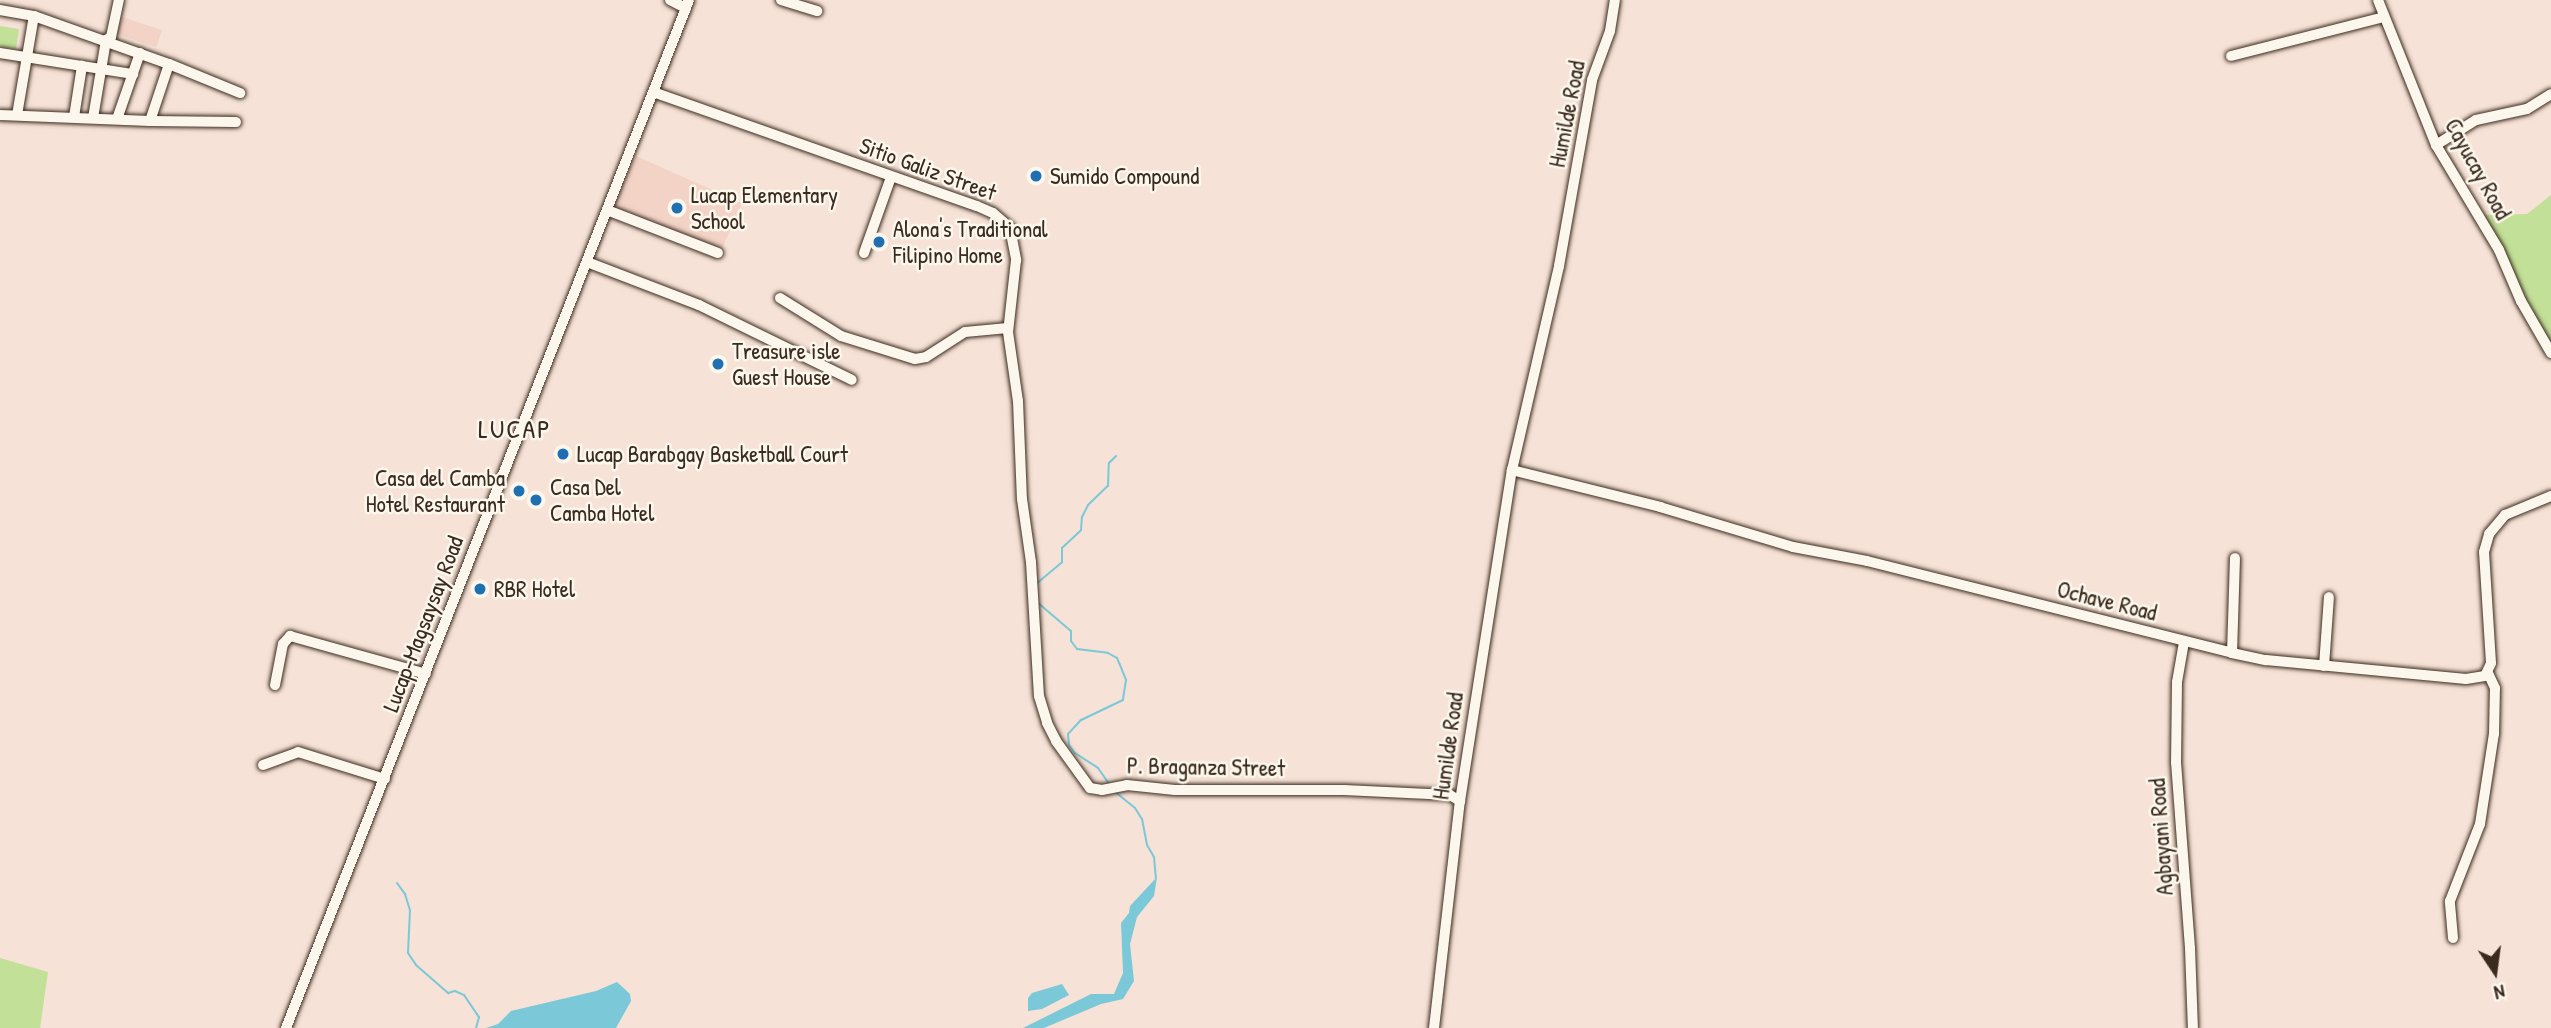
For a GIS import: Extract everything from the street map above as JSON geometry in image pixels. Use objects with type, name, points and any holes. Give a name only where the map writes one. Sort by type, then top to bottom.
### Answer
[{"type":"street","points":[[93,118],[106,40],[111,37],[119,0]]},
{"type":"street","points":[[670,0],[687,4]]},
{"type":"street","points":[[780,0],[817,11]]},
{"type":"street","name":"Humilde Road","points":[[1434,1028],[1460,801],[1512,470],[1565,237],[1592,80],[1610,31],[1615,0]]},
{"type":"street","name":"Cayucay Road","points":[[2378,0],[2436,145],[2500,250],[2521,301],[2551,353]]},
{"type":"street","name":"Lucap-Magsaysay Road","points":[[286,1028],[687,4]]},
{"type":"street","points":[[0,10],[34,16],[106,40],[240,93]]},
{"type":"street","points":[[17,115],[34,16]]},
{"type":"street","points":[[2231,56],[2384,17]]},
{"type":"street","points":[[117,119],[140,52]]},
{"type":"street","points":[[0,53],[133,75]]},
{"type":"street","points":[[150,121],[169,64]]},
{"type":"street","points":[[74,117],[82,66]]},
{"type":"street","name":"Sitio Galiz Street","points":[[653,92],[985,210],[1010,228],[1016,260],[1008,328],[1018,401],[1020,453]]},
{"type":"street","points":[[2436,145],[2476,120],[2527,109],[2551,94]]},
{"type":"street","points":[[0,115],[236,122]]},
{"type":"street","points":[[863,253],[891,177]]},
{"type":"street","points":[[607,210],[718,253]]},
{"type":"street","points":[[587,262],[699,305],[852,380]]},
{"type":"street","points":[[780,298],[841,336],[915,359],[926,357],[965,331],[1008,328]]},
{"type":"street","name":"P. Braganza Street","points":[[1020,453],[1041,708],[1056,741],[1094,790],[1112,787],[1410,792],[1450,795],[1460,801]]},
{"type":"street","name":"Ochave Road","points":[[1512,470],[1660,507],[1749,535],[1867,561],[2232,653],[2324,666],[2466,679],[2480,678],[2488,673]]},
{"type":"street","points":[[2453,938],[2450,901],[2484,807],[2494,733],[2495,688],[2488,673],[2491,656],[2485,588],[2485,543],[2493,526],[2505,515],[2551,496]]},
{"type":"street","points":[[2232,653],[2235,558]]},
{"type":"street","points":[[2324,666],[2329,597]]},
{"type":"street","points":[[275,685],[284,639],[290,636],[426,674]]},
{"type":"street","name":"Agbayani Road","points":[[2184,642],[2176,682],[2176,762],[2190,948],[2193,1028]]},
{"type":"street","points":[[263,765],[298,752],[385,779]]},
{"type":"shaded area","points":[[122,17],[162,30],[156,47],[116,34]]},
{"type":"shaded area","name":"Lucap Elementary School","points":[[636,156],[742,203],[718,258],[612,211]]},
{"type":"green space","points":[[0,26],[19,29],[16,49],[0,47]]},
{"type":"green space","points":[[2551,195],[2551,357],[2515,285],[2475,215],[2527,214]]},
{"type":"green space","points":[[0,958],[48,972],[40,1028],[0,1028]]},
{"type":"water","points":[[1157,877],[1154,896],[1137,917],[1130,944],[1134,981],[1123,999],[1101,1004],[1044,1028],[1023,1028],[1091,994],[1114,994],[1123,973],[1121,923],[1129,913],[1130,906]]},
{"type":"water","points":[[617,982],[630,994],[631,1001],[616,1028],[486,1028],[498,1024],[511,1011],[596,991]]},
{"type":"water","points":[[1062,984],[1069,995],[1042,1009],[1028,1011],[1028,998],[1032,993]]},
{"type":"waterway","points":[[1036,584],[1062,562],[1062,548],[1081,530],[1082,517],[1088,505],[1108,486],[1109,463],[1116,456]]},
{"type":"waterway","points":[[1037,602],[1071,631],[1071,641],[1077,649],[1108,653],[1117,658],[1126,680],[1123,700],[1081,720],[1068,734],[1069,745],[1075,753],[1098,768],[1109,784]]},
{"type":"waterway","points":[[1114,791],[1135,808],[1142,819],[1147,845],[1154,857],[1156,878]]},
{"type":"waterway","points":[[397,883],[405,894],[410,910],[408,953],[416,965],[448,993],[455,991],[464,995],[479,1017],[476,1028]]},
{"type":"place","name":"Sumido Compound","points":[[1036,176]]},
{"type":"place","name":"Lucap Elementary School","points":[[677,208]]},
{"type":"place","name":"Alona's Traditional Filipino Home","points":[[879,242]]},
{"type":"place","name":"Treasure isle Guest House","points":[[718,364]]},
{"type":"place","name":"Lucap Barabgay Basketball Court","points":[[563,454]]},
{"type":"place","name":"Casa del Camba Hotel Restaurant","points":[[519,491]]},
{"type":"place","name":"Casa Del Camba Hotel","points":[[536,500]]},
{"type":"place","name":"RBR Hotel","points":[[480,589]]},
{"type":"district","name":"LUCAP","points":[[515,429]]}]
